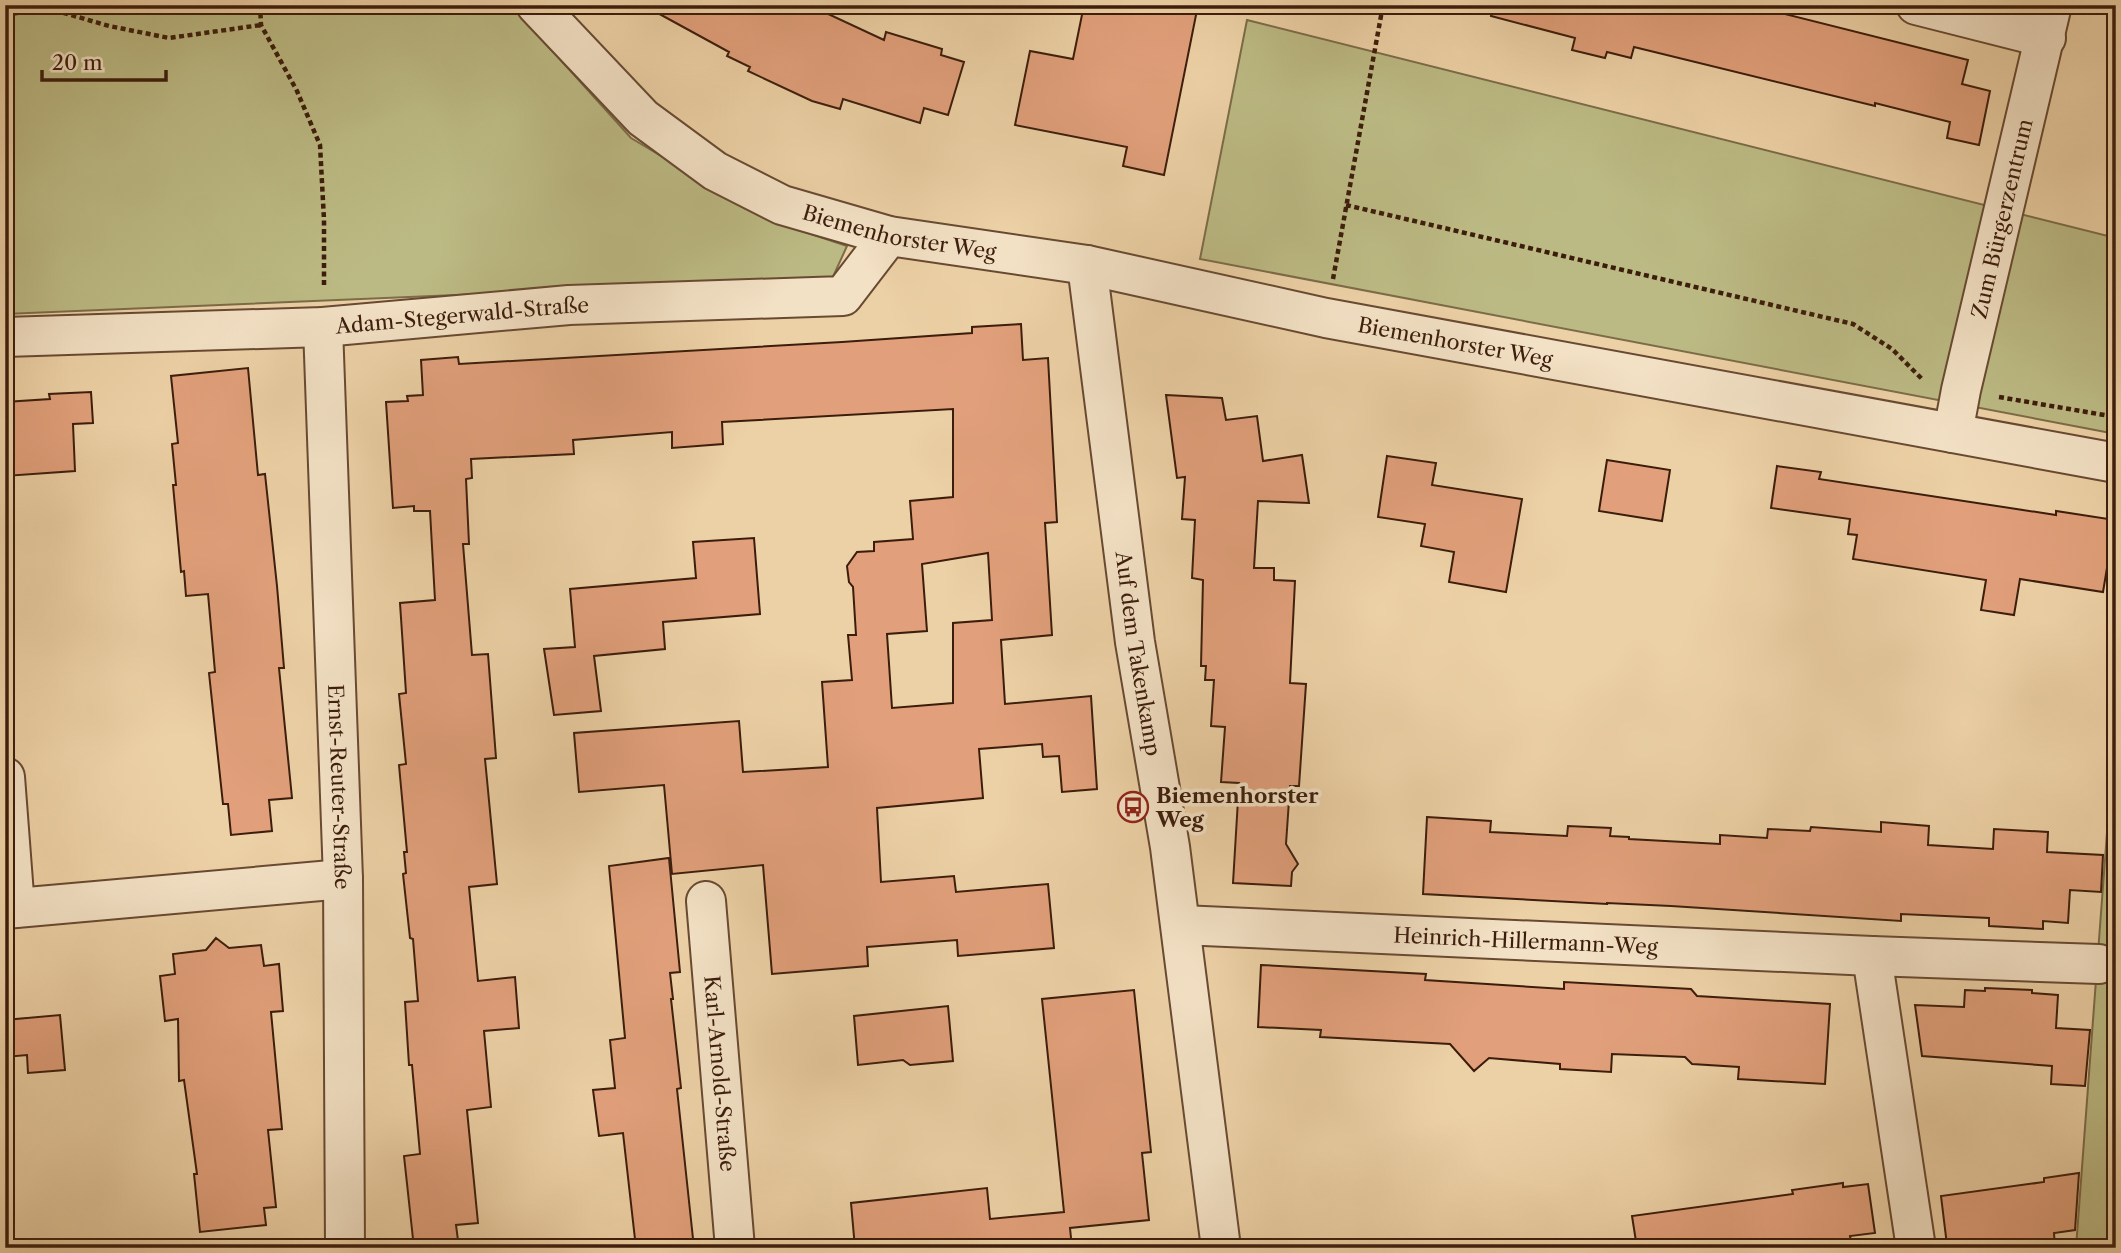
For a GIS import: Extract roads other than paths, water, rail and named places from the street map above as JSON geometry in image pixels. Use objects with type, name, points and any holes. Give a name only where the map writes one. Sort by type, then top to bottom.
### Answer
[{"type":"street","name":"Biemenhorster Weg","points":[[536,5],[643,118],[715,171],[782,205],[889,236],[1087,265],[1326,318],[2116,463]]},
{"type":"street","points":[[1916,5],[2049,22]]},
{"type":"street","name":"Zum Bürgerzentrum","points":[[1953,433],[2049,22]]},
{"type":"street","name":"Adam-Stegerwald-Straße","points":[[5,337],[323,327],[569,305],[843,296],[889,236]]},
{"type":"street","name":"Auf dem Takenkamp","points":[[1087,265],[1135,642],[1168,834],[1222,1248]]},
{"type":"street","name":"Ernst-Reuter-Straße","points":[[323,327],[343,879],[345,1248]]},
{"type":"street","points":[[5,777],[10,908],[343,879]]},
{"type":"street","name":"Karl-Arnold-Straße","points":[[706,901],[735,1248]]},
{"type":"street","name":"Heinrich-Hillermann-Weg","points":[[1181,925],[2099,964]]},
{"type":"street","points":[[1872,956],[1916,1248]]},
{"type":"place","name":"Biemenhorster Weg","points":[[1133,807]]}]
